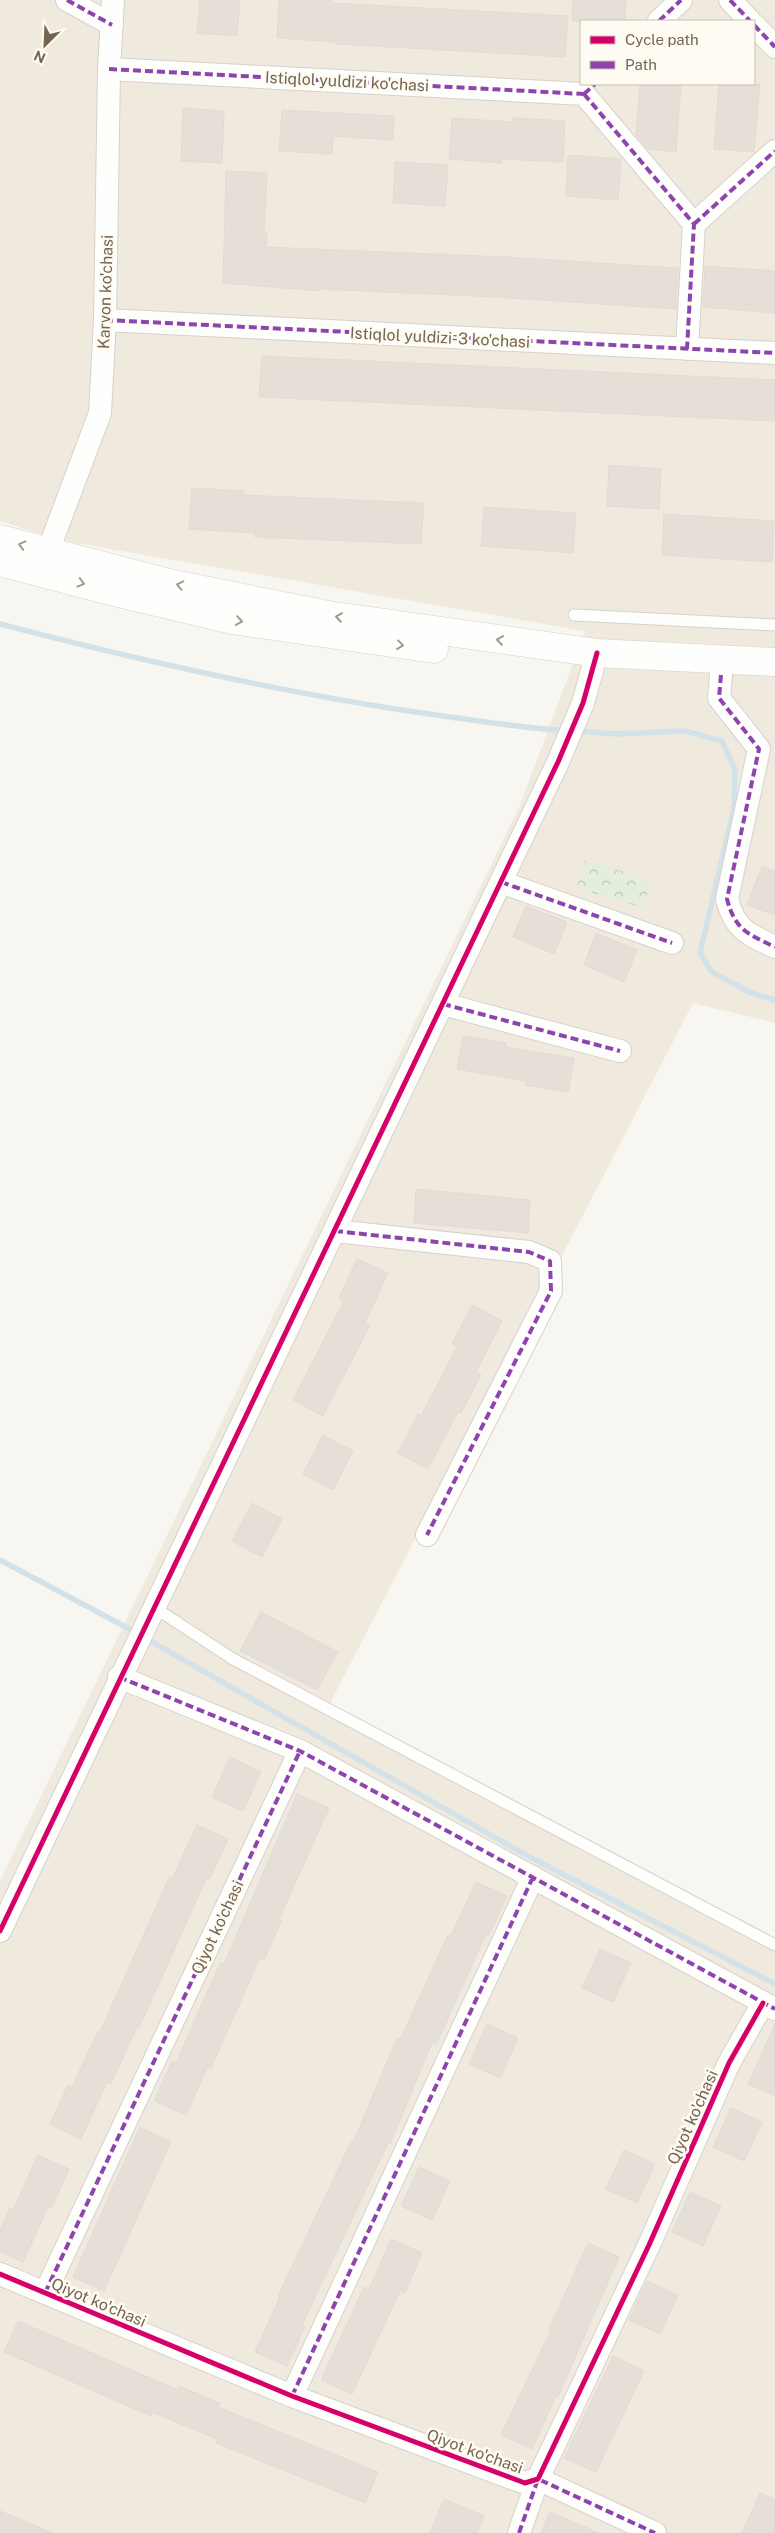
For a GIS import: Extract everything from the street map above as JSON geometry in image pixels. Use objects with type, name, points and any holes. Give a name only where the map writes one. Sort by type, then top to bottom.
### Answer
[{"type":"main road","points":[[0,540],[44,562]]},
{"type":"main road","points":[[0,562],[44,562],[250,601],[595,661],[721,675],[775,678]]},
{"type":"main road","points":[[595,661],[775,662]]},
{"type":"street","points":[[67,0],[112,25]]},
{"type":"street","name":"Karvon ko'chasi","points":[[44,562],[100,413],[105,320],[109,69],[113,0]]},
{"type":"street","points":[[660,20],[681,0]]},
{"type":"street","points":[[730,0],[749,20]]},
{"type":"street","points":[[755,26],[775,47]]},
{"type":"street","name":"Istiqlol yuldizi ko'chasi","points":[[109,69],[589,89]]},
{"type":"street","points":[[589,89],[694,224],[688,349]]},
{"type":"street","points":[[694,224],[775,151]]},
{"type":"street","name":"Istiqlol yuldizi-3 ko'chasi","points":[[105,320],[775,353]]},
{"type":"street","points":[[0,1931],[119,1678],[155,1608],[562,753],[583,703],[595,661]]},
{"type":"street","points":[[721,675],[719,698],[759,749],[727,899],[732,916],[744,932],[775,947]]},
{"type":"street","points":[[501,882],[672,943]]},
{"type":"street","points":[[443,1004],[620,1051]]},
{"type":"street","points":[[335,1231],[529,1252],[550,1261],[551,1291],[427,1534]]},
{"type":"street","name":"Qiyot ko'chasi","points":[[119,1678],[300,1751],[769,2006],[730,2063],[649,2245],[538,2479]]},
{"type":"street","name":"Qiyot ko'chasi","points":[[45,2293],[300,1751]]},
{"type":"street","points":[[292,2396],[533,1877]]},
{"type":"street","name":"Qiyot ko'chasi","points":[[0,2274],[292,2396],[525,2483],[538,2479],[655,2533]]},
{"type":"street","points":[[519,2533],[538,2479]]},
{"type":"lane","points":[[574,615],[775,625]]},
{"type":"lane","points":[[155,1608],[232,1659],[775,1945]]},
{"type":"shaded area","points":[[0,0],[775,0],[775,1023],[693,1003],[330,1703],[775,1938],[775,2533],[0,2533],[0,1881],[520,805],[585,631],[58,540],[0,521]]},
{"type":"green space","points":[[585,860],[651,880],[643,908],[576,888]]},
{"type":"building","points":[[200,0],[240,0],[237,36],[197,33]]},
{"type":"building","points":[[279,0],[332,0],[332,3],[568,16],[565,57],[337,44],[337,42],[277,38]]},
{"type":"building","points":[[573,0],[626,0],[625,20],[572,21]]},
{"type":"building","points":[[760,84],[754,152],[714,149],[719,85]]},
{"type":"building","points":[[640,85],[681,85],[676,152],[648,149],[636,135]]},
{"type":"building","points":[[183,108],[224,111],[222,163],[181,161]]},
{"type":"building","points":[[282,110],[394,116],[393,140],[333,136],[332,154],[279,151]]},
{"type":"building","points":[[452,118],[513,122],[513,118],[565,121],[563,162],[502,159],[502,163],[449,159]]},
{"type":"building","points":[[568,155],[621,159],[618,200],[566,196]]},
{"type":"building","points":[[395,162],[448,165],[445,206],[393,203]]},
{"type":"building","points":[[226,171],[267,173],[264,232],[267,233],[266,247],[506,257],[678,268],[676,309],[495,297],[319,289],[319,291],[223,283]]},
{"type":"building","points":[[705,266],[775,271],[775,313],[703,307]]},
{"type":"building","points":[[262,356],[775,380],[775,421],[259,397]]},
{"type":"building","points":[[609,465],[661,469],[659,509],[607,506]]},
{"type":"building","points":[[192,488],[244,491],[244,495],[424,503],[421,544],[255,537],[255,533],[189,529]]},
{"type":"building","points":[[484,507],[576,513],[573,553],[481,546]]},
{"type":"building","points":[[664,514],[774,521],[772,562],[662,555]]},
{"type":"building","points":[[762,866],[775,871],[775,915],[747,905]]},
{"type":"building","points":[[526,906],[567,922],[554,954],[513,937]]},
{"type":"building","points":[[596,933],[637,950],[624,982],[584,965]]},
{"type":"building","points":[[463,1036],[506,1043],[505,1047],[574,1058],[568,1092],[525,1085],[526,1081],[457,1069]]},
{"type":"building","points":[[416,1189],[530,1200],[528,1233],[414,1223]]},
{"type":"building","points":[[357,1259],[388,1273],[365,1323],[370,1325],[323,1416],[293,1400],[344,1301],[339,1298]]},
{"type":"building","points":[[472,1305],[502,1321],[476,1372],[481,1375],[461,1413],[458,1412],[428,1469],[398,1453],[418,1414],[421,1416],[457,1347],[452,1344]]},
{"type":"building","points":[[323,1435],[353,1451],[333,1490],[303,1474]]},
{"type":"building","points":[[252,1503],[282,1519],[262,1557],[232,1541]]},
{"type":"building","points":[[261,1612],[338,1652],[317,1690],[240,1651]]},
{"type":"building","points":[[230,1757],[261,1772],[243,1811],[212,1797]]},
{"type":"building","points":[[297,1794],[329,1808],[279,1919],[282,1920],[264,1960],[260,1958],[211,2068],[208,2066],[186,2115],[154,2101],[172,2061],[176,2063],[220,1963],[224,1964]]},
{"type":"building","points":[[197,1825],[228,1839],[210,1879],[207,1877],[139,2028],[137,2027],[111,2084],[107,2082],[81,2139],[50,2124],[68,2085],[72,2087],[98,2031],[100,2032],[170,1876],[173,1877]]},
{"type":"building","points":[[476,1882],[507,1896],[489,1935],[486,1934],[436,2045],[432,2043],[390,2144],[388,2143],[302,2325],[305,2327],[287,2366],[255,2352],[280,2297],[278,2296],[351,2142],[353,2143],[397,2038],[400,2040],[448,1935],[451,1936]]},
{"type":"building","points":[[600,1949],[631,1963],[613,2002],[582,1988]]},
{"type":"building","points":[[487,2024],[518,2038],[500,2078],[469,2064]]},
{"type":"building","points":[[775,2024],[775,2096],[748,2084]]},
{"type":"building","points":[[731,2108],[762,2122],[744,2161],[713,2147]]},
{"type":"building","points":[[140,2127],[171,2142],[104,2291],[73,2277]]},
{"type":"building","points":[[624,2150],[655,2164],[637,2203],[606,2189]]},
{"type":"building","points":[[38,2155],[69,2169],[51,2209],[48,2207],[23,2262],[0,2252],[0,2230],[10,2208],[13,2210]]},
{"type":"building","points":[[419,2167],[450,2181],[432,2220],[401,2206]]},
{"type":"building","points":[[690,2192],[721,2206],[703,2246],[672,2232]]},
{"type":"building","points":[[391,2239],[422,2253],[405,2293],[400,2291],[352,2394],[321,2380],[364,2287],[369,2289]]},
{"type":"building","points":[[588,2243],[619,2257],[558,2397],[556,2396],[532,2449],[501,2435],[551,2330],[549,2329]]},
{"type":"building","points":[[647,2281],[678,2295],[660,2334],[629,2320]]},
{"type":"building","points":[[18,2321],[178,2390],[179,2386],[220,2403],[218,2407],[378,2472],[365,2503],[216,2443],[217,2439],[152,2412],[151,2416],[4,2352]]},
{"type":"building","points":[[613,2356],[644,2371],[596,2472],[564,2458]]},
{"type":"building","points":[[760,2493],[775,2499],[775,2533],[742,2533]]},
{"type":"building","points":[[444,2499],[484,2516],[477,2533],[430,2533]]},
{"type":"building","points":[[0,2511],[53,2533],[0,2533]]},
{"type":"building","points":[[550,2512],[599,2533],[541,2533]]},
{"type":"waterway","points":[[0,624],[150,661],[301,693],[464,719],[567,731]]},
{"type":"waterway","points":[[576,731],[616,734],[685,731],[722,741],[735,770],[734,808],[700,953],[712,972],[751,993],[775,1000]]},
{"type":"waterway","points":[[0,1560],[137,1633]]},
{"type":"waterway","points":[[145,1638],[526,1855],[775,1984]]},
{"type":"marked path","points":[[67,0],[112,25]]},
{"type":"marked path","points":[[660,20],[681,0]]},
{"type":"marked path","points":[[730,0],[749,20]]},
{"type":"marked path","points":[[755,26],[775,47]]},
{"type":"marked path","points":[[109,69],[584,94]]},
{"type":"marked path","points":[[584,94],[594,85]]},
{"type":"marked path","points":[[584,94],[694,224],[687,349]]},
{"type":"marked path","points":[[694,224],[775,151]]},
{"type":"marked path","points":[[105,320],[775,353]]},
{"type":"marked path","points":[[721,675],[719,698],[759,749],[727,899],[734,918],[744,930],[775,947]]},
{"type":"marked path","points":[[501,882],[672,943]]},
{"type":"marked path","points":[[443,1004],[620,1051]]},
{"type":"marked path","points":[[335,1231],[529,1252],[550,1261],[551,1291],[427,1535]]},
{"type":"marked path","points":[[119,1677],[300,1751],[775,2009]]},
{"type":"marked path","points":[[45,2293],[300,1751]]},
{"type":"marked path","points":[[292,2396],[533,1877]]},
{"type":"marked path","points":[[519,2533],[538,2479],[655,2533]]},
{"type":"cycle path","points":[[0,1931],[558,762],[583,703],[597,653]]},
{"type":"cycle path","points":[[0,2274],[292,2396],[525,2483],[538,2479],[649,2245],[729,2063],[763,2003]]}]
